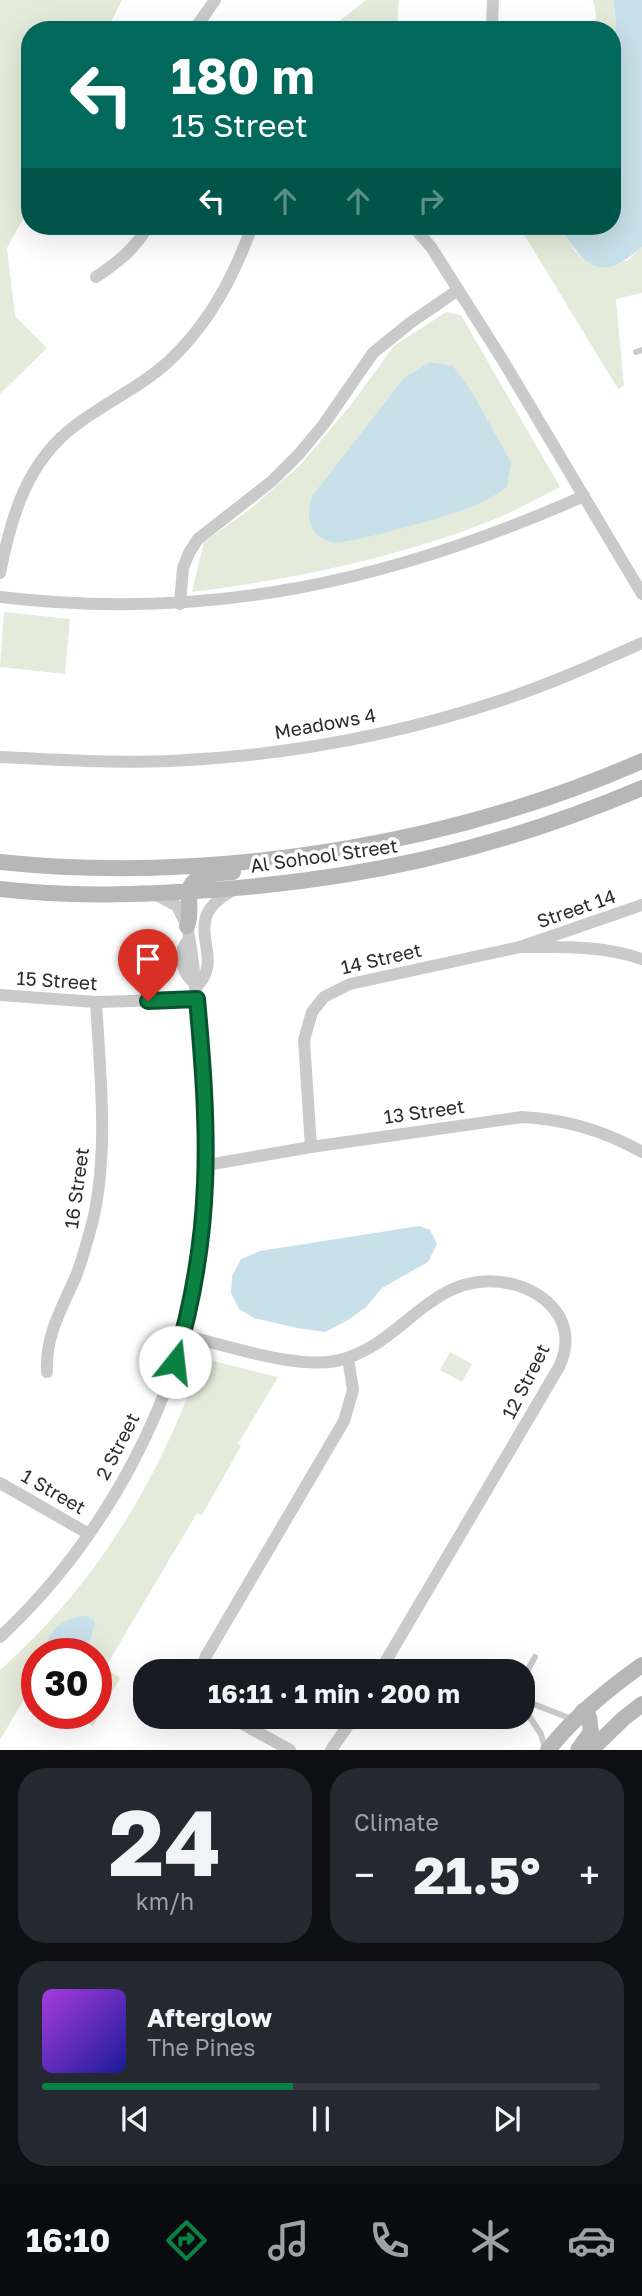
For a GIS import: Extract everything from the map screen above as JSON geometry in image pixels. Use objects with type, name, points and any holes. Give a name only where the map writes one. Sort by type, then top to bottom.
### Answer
[{"type":"main road","name":"Al Sohool Street","points":[[0,862],[143,867],[212,864],[324,853],[402,838],[479,818],[579,786],[642,761]]},
{"type":"main road","name":"Al Sohool Street","points":[[0,890],[83,895],[155,894],[237,889],[365,873],[458,853],[550,825],[642,788]]},
{"type":"main road","points":[[188,933],[188,892],[194,881],[204,876],[268,866],[324,853]]},
{"type":"main road","points":[[547,1750],[579,1715],[642,1665]]},
{"type":"main road","points":[[592,1750],[642,1704]]},
{"type":"main road","points":[[578,1750],[591,1732],[589,1717],[579,1715]]},
{"type":"street","points":[[200,21],[215,0]]},
{"type":"street","points":[[492,0],[492,21]]},
{"type":"street","points":[[96,277],[123,259],[142,235]]},
{"type":"street","points":[[0,573],[13,513],[38,465],[75,425],[136,387],[169,361],[197,331],[227,286],[249,235]]},
{"type":"street","points":[[420,235],[509,370],[642,594]]},
{"type":"street","points":[[180,604],[183,568],[198,540],[272,481],[299,454],[324,424],[373,354],[410,323],[458,290]]},
{"type":"street","points":[[0,597],[92,605],[180,604],[298,589],[384,569],[479,539],[584,496]]},
{"type":"street","name":"Meadows 4","points":[[0,757],[90,762],[168,761],[284,751],[396,730],[466,711],[535,688],[642,643]]},
{"type":"street","points":[[155,894],[177,906],[188,933],[181,953],[185,972],[195,990],[207,968],[206,916],[219,898],[237,889]]},
{"type":"street","name":"Street 14","points":[[520,947],[642,905]]},
{"type":"street","points":[[188,933],[205,930]]},
{"type":"street","name":"Street 14","points":[[520,947],[590,948],[642,959]]},
{"type":"street","name":"14 Street","points":[[311,1147],[304,1040],[312,1012],[324,997],[350,984],[520,947]]},
{"type":"street","name":"15 Street","points":[[0,995],[96,1002],[195,990]]},
{"type":"street","name":"2 Street","points":[[0,1637],[41,1595],[89,1534],[119,1487],[145,1438],[183,1335],[201,1255],[207,1165],[205,1098],[195,990]]},
{"type":"street","name":"16 Street","points":[[47,1372],[50,1336],[83,1256],[94,1217],[100,1177],[102,1117],[96,1002]]},
{"type":"street","name":"13 Street","points":[[207,1165],[311,1147],[522,1117],[554,1119],[578,1125],[642,1152]]},
{"type":"street","name":"12 Street","points":[[183,1335],[298,1363],[324,1363],[348,1358],[372,1346],[442,1293],[475,1282],[510,1283],[532,1291],[556,1312],[566,1339],[559,1367],[387,1659]]},
{"type":"street","points":[[205,1659],[344,1421],[353,1390],[348,1358]]},
{"type":"street","name":"1 Street","points":[[0,1483],[89,1534]]},
{"type":"street","points":[[252,1729],[290,1750]]},
{"type":"street","points":[[331,1750],[346,1729]]},
{"type":"lane","points":[[535,1703],[579,1715]]},
{"type":"lane","points":[[535,1725],[547,1750]]},
{"type":"green space","points":[[0,0],[122,0],[112,21],[21,21],[21,222],[7,248],[15,316],[47,348],[0,394]]},
{"type":"green space","points":[[366,0],[399,0],[398,21],[339,21]]},
{"type":"green space","points":[[593,0],[613,0],[616,21],[596,21]]},
{"type":"green space","points":[[524,235],[565,235],[584,259],[627,261],[642,247],[642,293],[616,299],[624,386],[618,389]]},
{"type":"green space","points":[[446,312],[461,315],[560,487],[497,518],[416,547],[305,574],[192,592],[204,542],[253,507],[301,464],[350,406],[394,346]]},
{"type":"green space","points":[[4,612],[70,619],[65,674],[0,667]]},
{"type":"green space","points":[[450,1352],[472,1364],[462,1382],[440,1370]]},
{"type":"green space","points":[[214,1361],[278,1377],[238,1444],[241,1446],[202,1515],[197,1513],[112,1656],[112,1638],[34,1638],[65,1604],[119,1531],[163,1452],[199,1367]]},
{"type":"green space","points":[[21,1650],[21,1705],[0,1740],[0,1670]]},
{"type":"green space","points":[[112,1673],[120,1678],[112,1692]]},
{"type":"water","points":[[613,0],[642,0],[642,247],[615,265],[604,267],[594,266],[586,260],[565,235],[621,235],[621,21],[616,21]]},
{"type":"water","points":[[430,362],[453,366],[473,394],[511,462],[507,487],[469,508],[422,523],[341,542],[324,539],[313,530],[310,523],[309,510],[313,495],[404,378]]},
{"type":"water","points":[[419,1226],[430,1230],[437,1244],[428,1262],[382,1288],[366,1307],[325,1332],[254,1318],[239,1309],[231,1293],[232,1276],[241,1259],[260,1251]]},
{"type":"water","points":[[88,1616],[95,1622],[90,1638],[48,1638],[64,1622]]},
{"type":"route","points":[[148,1001],[197,999],[203,1065],[207,1165],[201,1255],[194,1295],[175,1362]]}]
